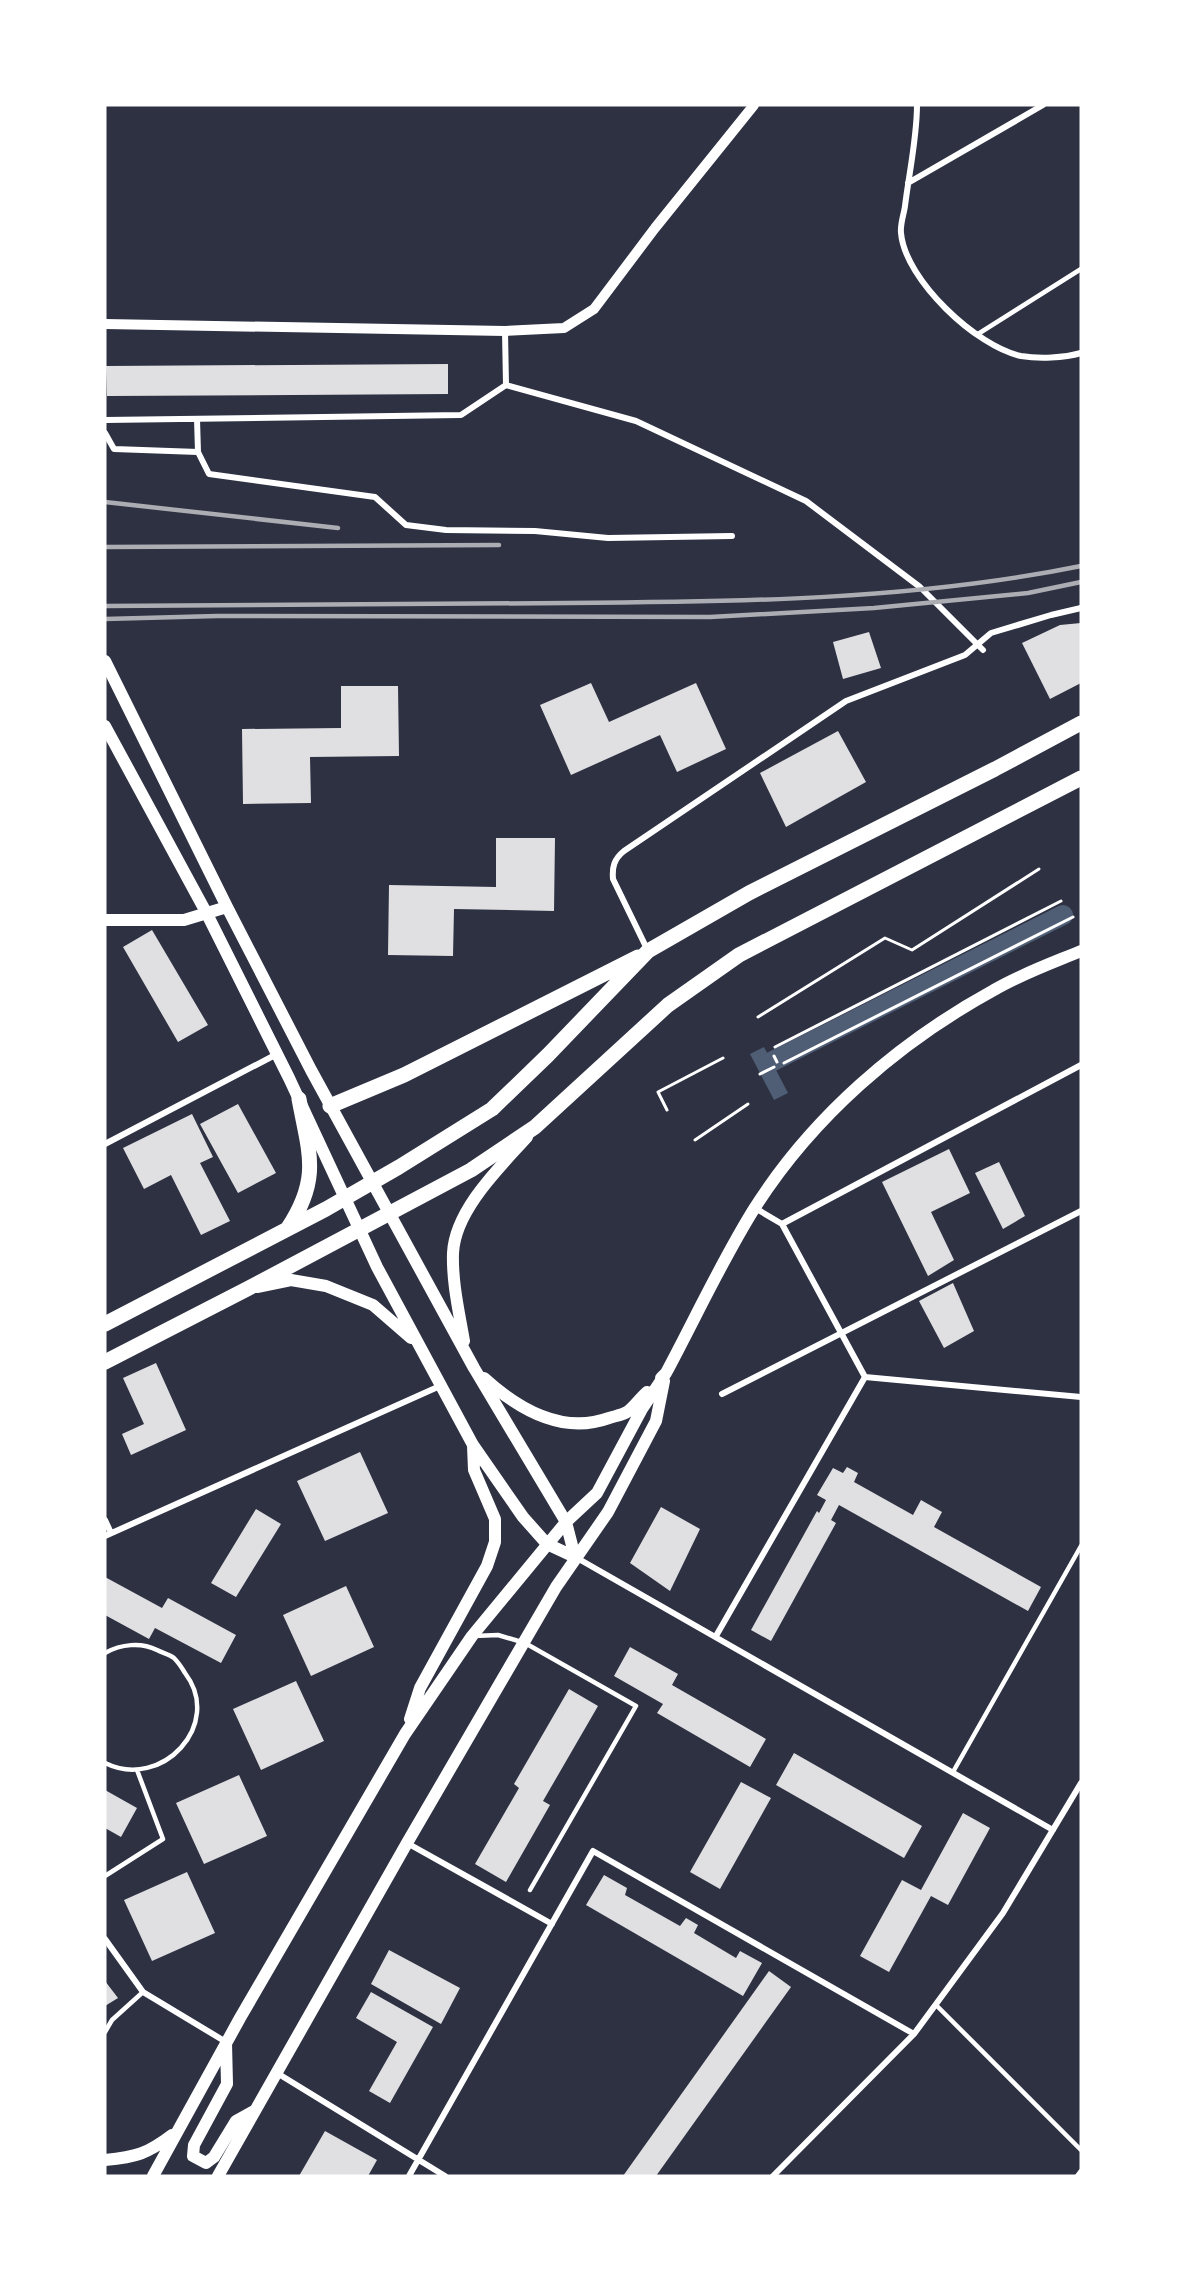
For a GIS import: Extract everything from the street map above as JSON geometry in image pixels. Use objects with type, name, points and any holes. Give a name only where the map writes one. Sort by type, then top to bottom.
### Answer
[{"type":"main road","points":[[105,661],[227,907],[330,1106],[466,1354],[566,1522],[575,1557]]},
{"type":"main road","points":[[330,1106],[404,1075],[648,951],[749,893],[1081,723]]},
{"type":"main road","points":[[105,726],[109,739],[207,914],[299,1099],[359,1229],[473,1445],[523,1517],[547,1544],[575,1557]]},
{"type":"main road","points":[[466,1354],[453,1277],[453,1250],[474,1197],[535,1127],[668,1005],[739,955],[1081,778]]},
{"type":"main road","points":[[105,920],[184,920],[227,907]]},
{"type":"main road","points":[[105,1324],[345,1198],[492,1109],[548,1055],[648,951]]},
{"type":"main road","points":[[153,2176],[226,2042],[405,1734],[472,1636],[566,1522],[597,1494],[642,1409],[666,1373],[733,1246],[755,1208],[789,1160],[828,1114],[928,1028],[995,989],[1081,951]]},
{"type":"main road","points":[[286,1230],[298,1213],[308,1189],[311,1164],[299,1099]]},
{"type":"main road","points":[[105,1362],[471,1170],[535,1127]]},
{"type":"main road","points":[[247,1289],[291,1280],[326,1286],[373,1305],[393,1320],[420,1346]]},
{"type":"main road","points":[[474,1368],[499,1392],[524,1409],[554,1421],[581,1425],[626,1412],[666,1373]]},
{"type":"main road","points":[[218,2176],[407,1843],[575,1557],[608,1512],[656,1420],[666,1373]]},
{"type":"main road","points":[[405,1734],[420,1688],[487,1566],[495,1542],[495,1519],[474,1470],[473,1445]]},
{"type":"main road","points":[[226,2042],[227,2084],[194,2145],[194,2156],[206,2163],[214,2157],[236,2121],[256,2109]]},
{"type":"main road","points":[[105,2160],[133,2157],[153,2150],[178,2131]]},
{"type":"street","points":[[105,324],[505,331],[564,328],[594,309],[655,228],[754,105]]},
{"type":"street","points":[[917,105],[917,124],[901,232],[907,253],[918,275],[933,296],[952,315],[1002,350],[1022,356],[1071,356],[1081,353]]},
{"type":"street","points":[[908,183],[1043,105]]},
{"type":"street","points":[[505,331],[506,385]]},
{"type":"street","points":[[105,420],[460,415],[506,385],[636,421],[806,501],[920,587],[983,650]]},
{"type":"street","points":[[197,419],[198,452],[209,474],[375,497],[406,525],[446,530],[535,531],[608,538],[732,536]]},
{"type":"street","points":[[105,433],[114,449],[198,452]]},
{"type":"street","points":[[648,951],[613,879],[612,868],[617,857],[624,851],[846,701],[965,655],[991,633],[1081,608]]},
{"type":"street","points":[[105,1144],[277,1054]]},
{"type":"street","points":[[782,1224],[1081,1065]]},
{"type":"street","points":[[755,1208],[782,1224],[865,1377]]},
{"type":"street","points":[[722,1394],[1081,1211]]},
{"type":"street","points":[[865,1377],[1081,1397]]},
{"type":"street","points":[[716,1636],[865,1377]]},
{"type":"street","points":[[105,1520],[108,1534],[440,1386]]},
{"type":"street","points":[[575,1557],[1053,1830]]},
{"type":"street","points":[[773,2176],[914,2034],[1004,1913],[1081,1783]]},
{"type":"street","points":[[407,1843],[552,1924]]},
{"type":"street","points":[[408,2176],[593,1851],[914,2034]]},
{"type":"street","points":[[105,1939],[143,1992],[226,2042]]},
{"type":"street","points":[[277,2073],[445,2176]]},
{"type":"street","points":[[1078,2176],[1081,2172]]},
{"type":"lane","points":[[978,334],[1081,269]]},
{"type":"lane","points":[[953,1772],[1081,1546]]},
{"type":"lane","points":[[472,1636],[498,1635],[525,1643],[636,1706],[530,1890]]},
{"type":"lane","points":[[105,1653],[117,1646],[147,1645],[174,1658],[193,1683],[197,1713],[188,1741],[166,1762],[137,1770],[105,1763]]},
{"type":"lane","points":[[105,1876],[164,1839],[137,1770]]},
{"type":"lane","points":[[105,2032],[112,2020],[143,1992]]},
{"type":"lane","points":[[936,2005],[1081,2150]]},
{"type":"path","points":[[758,1017],[885,938],[912,950],[1039,870]]},
{"type":"path","points":[[775,1047],[1061,901]]},
{"type":"path","points":[[784,1063],[1073,917]]},
{"type":"path","points":[[774,1056],[777,1062]]},
{"type":"path","points":[[668,1110],[658,1092],[723,1058]]},
{"type":"path","points":[[760,1074],[774,1067]]},
{"type":"path","points":[[694,1140],[747,1104]]},
{"type":"water","points":[[764,1047],[788,1093],[774,1100],[750,1054]]},
{"type":"building","points":[[448,364],[448,394],[107,396],[106,366]]},
{"type":"building","points":[[1081,623],[1081,683],[1050,699],[1022,643],[1060,625]]},
{"type":"building","points":[[869,632],[881,668],[843,679],[833,642]]},
{"type":"building","points":[[591,683],[609,722],[696,683],[726,749],[677,772],[660,735],[571,775],[540,705]]},
{"type":"building","points":[[341,686],[398,686],[399,756],[310,757],[311,803],[243,804],[242,729],[341,728]]},
{"type":"building","points":[[838,731],[866,782],[786,827],[760,773]]},
{"type":"building","points":[[496,838],[555,838],[554,911],[454,909],[453,956],[388,955],[389,885],[496,887]]},
{"type":"building","points":[[152,930],[208,1025],[178,1042],[123,947]]},
{"type":"building","points":[[238,1104],[276,1173],[238,1193],[200,1124]]},
{"type":"building","points":[[192,1114],[213,1157],[200,1163],[230,1221],[201,1235],[171,1175],[144,1189],[123,1148]]},
{"type":"building","points":[[949,1149],[970,1193],[931,1212],[954,1260],[928,1276],[882,1182]]},
{"type":"building","points":[[999,1162],[1025,1216],[1003,1229],[975,1173]]},
{"type":"building","points":[[953,1283],[974,1331],[944,1348],[919,1301]]},
{"type":"building","points":[[156,1363],[186,1430],[131,1455],[122,1434],[144,1424],[123,1378]]},
{"type":"building","points":[[360,1452],[388,1513],[325,1541],[297,1481]]},
{"type":"building","points":[[847,1467],[858,1473],[854,1482],[913,1515],[921,1500],[942,1512],[934,1527],[1041,1587],[1028,1611],[839,1505],[831,1520],[836,1523],[771,1641],[751,1630],[817,1511],[819,1513],[826,1500],[817,1495],[833,1468],[843,1473]]},
{"type":"building","points":[[661,1507],[700,1529],[670,1591],[630,1563]]},
{"type":"building","points":[[256,1509],[281,1524],[236,1597],[211,1583]]},
{"type":"building","points":[[105,1577],[162,1608],[168,1598],[236,1635],[221,1663],[155,1628],[149,1639],[105,1615]]},
{"type":"building","points":[[346,1586],[374,1647],[311,1676],[283,1615]]},
{"type":"building","points":[[630,1647],[678,1674],[672,1685],[766,1739],[750,1767],[657,1713],[663,1704],[614,1676]]},
{"type":"building","points":[[296,1681],[324,1741],[261,1770],[233,1709]]},
{"type":"building","points":[[569,1689],[598,1706],[543,1801],[550,1805],[506,1882],[475,1864],[519,1788],[514,1784]]},
{"type":"building","points":[[794,1753],[922,1826],[904,1858],[776,1785]]},
{"type":"building","points":[[239,1775],[267,1836],[204,1864],[176,1803]]},
{"type":"building","points":[[741,1782],[771,1798],[720,1889],[690,1872]]},
{"type":"building","points":[[105,1790],[137,1808],[121,1837],[105,1828]]},
{"type":"building","points":[[963,1813],[990,1828],[948,1905],[931,1896],[889,1972],[860,1956],[902,1880],[921,1890]]},
{"type":"building","points":[[187,1872],[215,1933],[152,1961],[124,1900]]},
{"type":"building","points":[[604,1875],[627,1888],[625,1895],[680,1926],[686,1918],[698,1925],[694,1933],[736,1958],[740,1951],[762,1963],[743,1996],[586,1905]]},
{"type":"building","points":[[389,1950],[460,1988],[441,2024],[371,1984]]},
{"type":"building","points":[[769,1971],[791,1987],[656,2176],[623,2176]]},
{"type":"building","points":[[105,1981],[118,1998],[105,2006]]},
{"type":"building","points":[[371,1992],[433,2027],[390,2103],[369,2091],[397,2042],[356,2018]]},
{"type":"building","points":[[325,2131],[377,2160],[368,2176],[299,2176]]},
{"type":"waterway","points":[[771,1062],[1063,915]]},
{"type":"railway","points":[[105,502],[338,528]]},
{"type":"railway","points":[[105,547],[499,545]]},
{"type":"railway","points":[[105,606],[631,603],[760,600],[954,586],[1081,566]]},
{"type":"railway","points":[[105,619],[217,616],[710,617],[874,608],[1028,593],[1081,582]]}]
